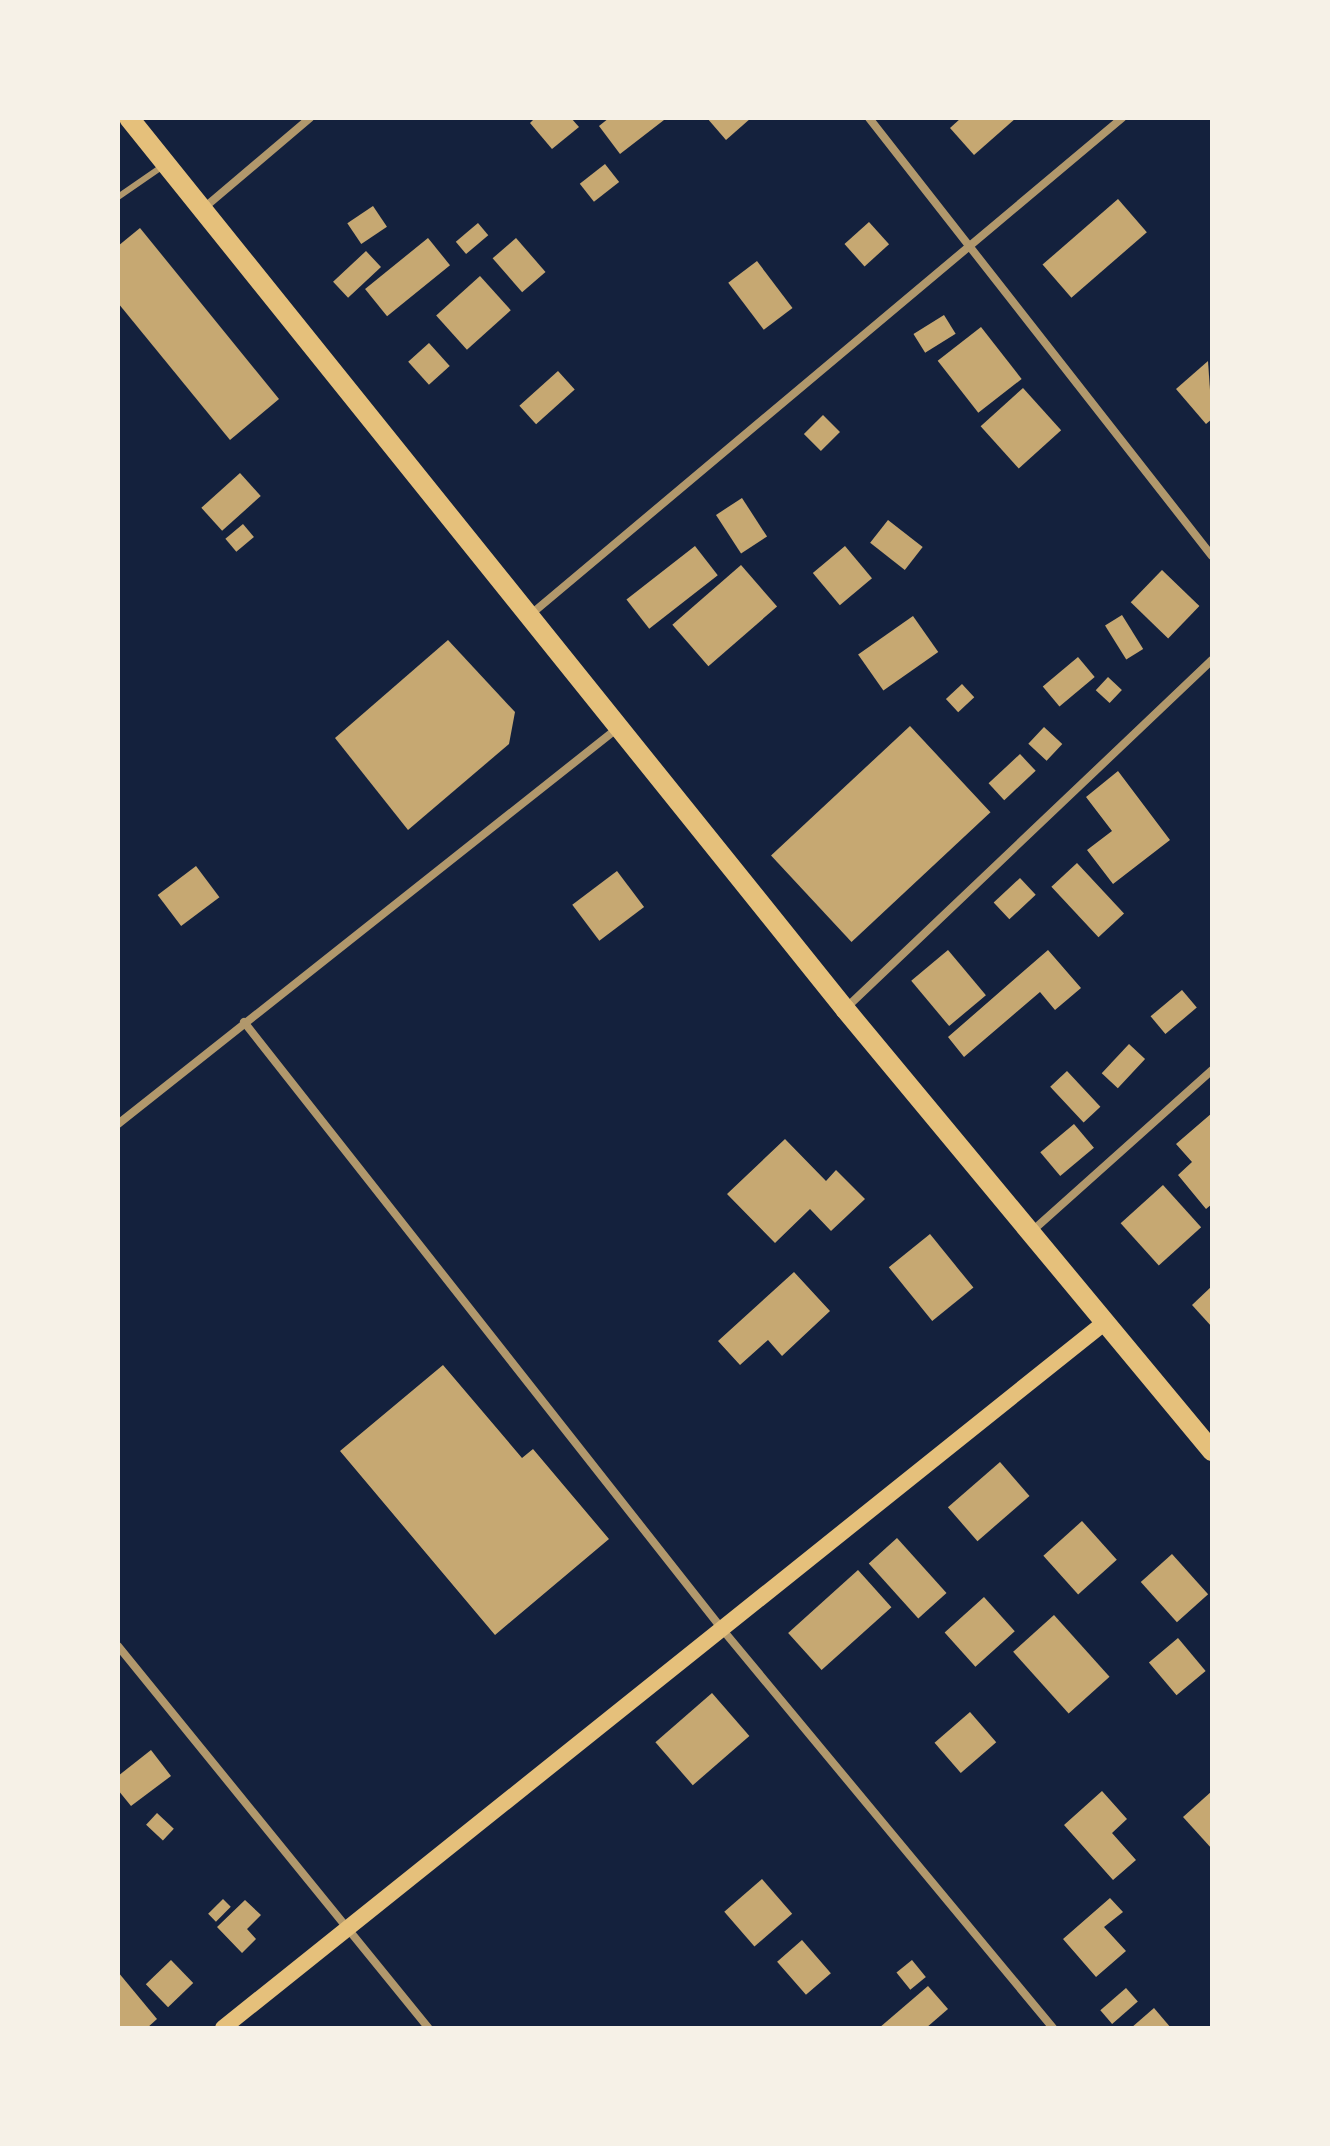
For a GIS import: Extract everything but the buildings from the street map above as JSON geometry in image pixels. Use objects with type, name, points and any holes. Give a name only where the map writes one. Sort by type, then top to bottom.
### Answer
[{"type":"main road","points":[[129,118],[205,207],[845,1009],[1212,1451]]},
{"type":"main road","points":[[223,2028],[1104,1323]]},
{"type":"street","points":[[205,207],[310,118]]},
{"type":"street","points":[[869,118],[1212,556]]},
{"type":"street","points":[[530,615],[1122,118]]},
{"type":"street","points":[[845,1009],[1212,660]]},
{"type":"street","points":[[118,1124],[619,727]]},
{"type":"street","points":[[244,1022],[722,1629],[1053,2028]]},
{"type":"street","points":[[1031,1232],[1212,1070]]},
{"type":"street","points":[[118,1646],[428,2028]]},
{"type":"lane","points":[[118,197],[166,164]]}]
